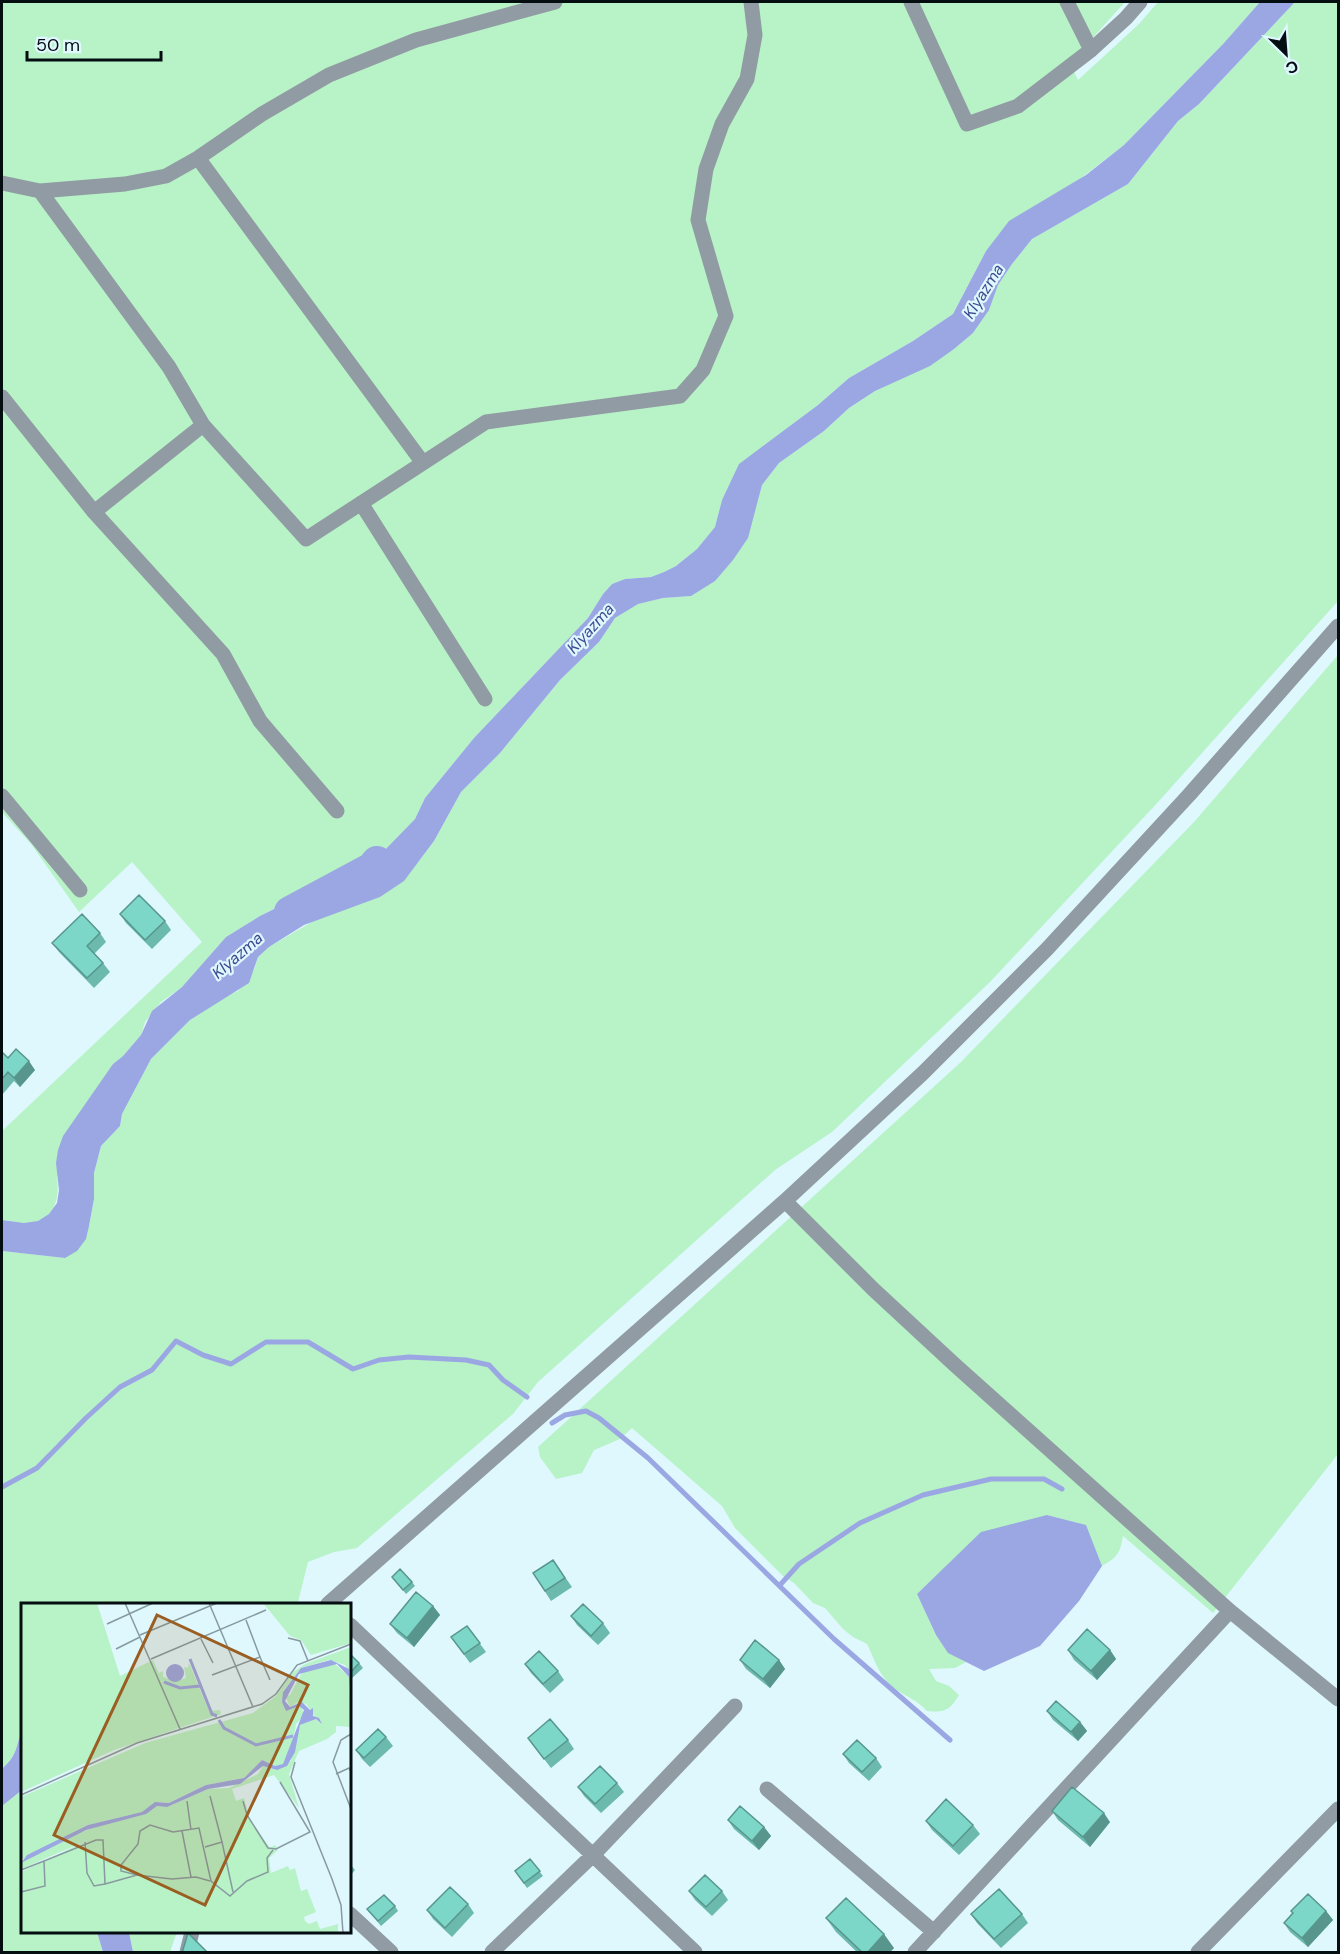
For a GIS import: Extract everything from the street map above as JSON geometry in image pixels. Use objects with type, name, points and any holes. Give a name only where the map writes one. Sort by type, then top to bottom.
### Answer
[{"type":"street","points":[[2,183],[40,191],[125,184],[166,176],[198,158],[262,114],[329,75],[416,40],[555,2]]},
{"type":"street","points":[[40,191],[169,367],[203,425],[306,539],[486,422],[680,396],[703,370],[726,316],[698,220],[706,169],[722,124],[747,79],[754,35],[751,2]]},
{"type":"street","points":[[911,2],[967,124],[1018,106],[1091,50],[1140,2]]},
{"type":"street","points":[[1067,2],[1091,50]]},
{"type":"street","points":[[198,158],[423,463]]},
{"type":"street","points":[[2,397],[93,512],[224,654],[260,721],[337,811]]},
{"type":"street","points":[[93,512],[203,425]]},
{"type":"street","points":[[361,503],[485,699]]},
{"type":"street","points":[[330,1603],[785,1201],[923,1073],[1047,949],[1243,736],[1338,626]]},
{"type":"street","points":[[2,796],[80,890]]},
{"type":"street","points":[[785,1201],[873,1289],[955,1365],[1230,1611],[1338,1699]]},
{"type":"street","points":[[915,1953],[1230,1611]]},
{"type":"street","points":[[351,1626],[695,1953]]},
{"type":"street","points":[[492,1953],[593,1856],[735,1706]]},
{"type":"street","points":[[767,1790],[934,1932]]},
{"type":"street","points":[[1198,1953],[1338,1809]]},
{"type":"street","points":[[351,1915],[391,1953]]},
{"type":"street","points":[[187,1953],[192,1933]]},
{"type":"green space","points":[[2,2],[1125,2],[1070,63],[1078,80],[1139,24],[1158,2],[1260,2],[1224,43],[1124,145],[986,251],[953,314],[913,341],[849,378],[818,405],[740,464],[722,500],[715,527],[697,549],[676,566],[664,572],[651,577],[625,579],[612,584],[588,618],[474,738],[425,798],[415,819],[378,857],[336,888],[324,894],[298,898],[285,903],[226,937],[182,987],[161,1002],[145,1022],[141,1035],[113,1064],[57,1177],[56,1202],[53,1209],[43,1219],[25,1223],[2,1220],[2,1131],[202,942],[132,862],[79,912],[31,844],[2,812]]},
{"type":"green space","points":[[1295,2],[1338,2],[1338,601],[1159,801],[990,982],[832,1132],[775,1170],[538,1382],[513,1414],[357,1548],[334,1552],[308,1562],[298,1602],[21,1603],[21,1733],[14,1754],[2,1769],[2,1251],[65,1258],[89,1226],[94,1199],[94,1173],[101,1146],[120,1126],[122,1114],[151,1059],[190,1020],[226,996],[238,991],[254,970],[258,957],[269,947],[317,919],[380,897],[420,860],[434,841],[461,792],[500,753],[560,680],[599,642],[615,618],[637,604],[663,598],[691,596],[755,510],[762,485],[779,463],[824,431],[849,408],[875,391],[954,349],[973,333],[989,310],[998,285],[1032,239],[1128,184],[1178,121],[1199,104]]},
{"type":"green space","points":[[1338,655],[1338,1454],[1213,1613],[1123,1536],[1117,1554],[1102,1566],[1085,1525],[1047,1515],[947,1566],[917,1594],[936,1635],[948,1652],[966,1662],[955,1668],[929,1669],[936,1681],[949,1686],[959,1695],[946,1709],[927,1711],[889,1684],[878,1668],[867,1644],[843,1629],[825,1608],[813,1603],[794,1583],[783,1576],[735,1528],[722,1506],[632,1428],[620,1439],[594,1450],[582,1473],[556,1479],[540,1457],[538,1447],[961,1062],[1194,822]]},
{"type":"green space","points":[[21,1791],[21,1933],[97,1933],[103,1952],[2,1952],[2,1806]]},
{"type":"green space","points":[[129,1933],[177,1933],[170,1952],[133,1952]]},
{"type":"water","points":[[1260,2],[1295,2],[1199,104],[1178,121],[1128,184],[1032,239],[998,285],[989,310],[973,333],[930,366],[875,391],[849,408],[824,431],[779,463],[762,485],[748,538],[715,581],[691,596],[663,598],[638,604],[615,618],[599,642],[560,680],[500,753],[461,792],[434,841],[404,881],[380,897],[304,925],[269,947],[258,957],[249,983],[190,1020],[151,1059],[122,1114],[120,1126],[101,1146],[94,1173],[94,1199],[89,1226],[86,1239],[77,1251],[65,1258],[2,1251],[2,1220],[24,1223],[38,1221],[49,1214],[57,1203],[59,1190],[56,1163],[63,1136],[113,1064],[141,1035],[152,1011],[182,987],[226,937],[286,903],[298,898],[324,894],[336,888],[378,857],[415,819],[425,798],[474,738],[588,618],[612,584],[625,579],[651,577],[664,572],[676,566],[697,549],[715,527],[722,500],[739,464],[818,405],[849,378],[913,341],[953,314],[986,251],[1009,221],[1086,175],[1124,145],[1224,43]]},
{"type":"water","points":[[1047,1515],[1086,1525],[1102,1566],[1079,1601],[1040,1646],[984,1671],[948,1653],[936,1635],[917,1594],[981,1532]]},
{"type":"water","points":[[21,1733],[21,1791],[2,1806],[2,1769],[15,1751]]},
{"type":"water","points":[[97,1933],[129,1933],[133,1952],[103,1952]]},
{"type":"building","points":[[139,895],[165,921],[145,940],[120,914]]},
{"type":"building","points":[[82,914],[100,933],[87,946],[103,963],[87,978],[52,943]]},
{"type":"building","points":[[16,1049],[29,1061],[14,1078],[8,1072],[2,1079],[2,1052],[8,1058]]},
{"type":"building","points":[[553,1560],[565,1578],[545,1591],[533,1573]]},
{"type":"building","points":[[400,1569],[412,1582],[403,1590],[392,1577]]},
{"type":"building","points":[[416,1592],[433,1606],[407,1638],[390,1624]]},
{"type":"building","points":[[583,1604],[603,1623],[591,1636],[571,1616]]},
{"type":"building","points":[[467,1626],[480,1643],[464,1654],[451,1637]]},
{"type":"building","points":[[1087,1629],[1110,1650],[1091,1671],[1068,1650]]},
{"type":"building","points":[[755,1640],[779,1660],[763,1679],[740,1660]]},
{"type":"building","points":[[539,1651],[558,1671],[543,1684],[525,1664]]},
{"type":"building","points":[[351,1655],[359,1663],[351,1672]]},
{"type":"building","points":[[1056,1701],[1080,1722],[1071,1732],[1047,1711]]},
{"type":"building","points":[[550,1719],[568,1740],[544,1759],[528,1738]]},
{"type":"building","points":[[378,1729],[386,1737],[364,1758],[356,1750]]},
{"type":"building","points":[[857,1740],[876,1758],[862,1772],[843,1754]]},
{"type":"building","points":[[600,1766],[617,1783],[595,1804],[578,1787]]},
{"type":"building","points":[[1072,1787],[1104,1813],[1083,1837],[1052,1811]]},
{"type":"building","points":[[946,1799],[973,1825],[953,1846],[926,1821]]},
{"type":"building","points":[[740,1806],[764,1827],[752,1841],[728,1820]]},
{"type":"building","points":[[530,1859],[540,1871],[524,1883],[515,1871]]},
{"type":"building","points":[[705,1875],[722,1891],[706,1907],[689,1891]]},
{"type":"building","points":[[450,1887],[468,1904],[445,1928],[427,1910]]},
{"type":"building","points":[[999,1889],[1022,1914],[994,1939],[971,1914]]},
{"type":"building","points":[[1308,1894],[1326,1911],[1302,1938],[1284,1923],[1293,1913],[1291,1911]]},
{"type":"building","points":[[384,1895],[395,1906],[378,1921],[367,1909]]},
{"type":"building","points":[[846,1898],[884,1934],[867,1953],[863,1953],[826,1918]]},
{"type":"building","points":[[188,1933],[208,1953],[182,1953]]},
{"type":"waterway","name":"Klyazma","points":[[290,912],[372,868],[377,862]]},
{"type":"waterway","points":[[2,1487],[37,1468],[120,1387],[152,1370],[176,1341],[203,1355],[231,1364],[266,1342],[308,1342],[353,1369],[379,1360],[409,1357],[466,1360],[489,1365],[503,1380],[527,1397]]},
{"type":"waterway","points":[[552,1423],[565,1415],[586,1411],[599,1418],[648,1458],[834,1639],[950,1740]]},
{"type":"waterway","points":[[780,1585],[799,1564],[860,1523],[923,1495],[991,1479],[1044,1479],[1062,1489]]}]
